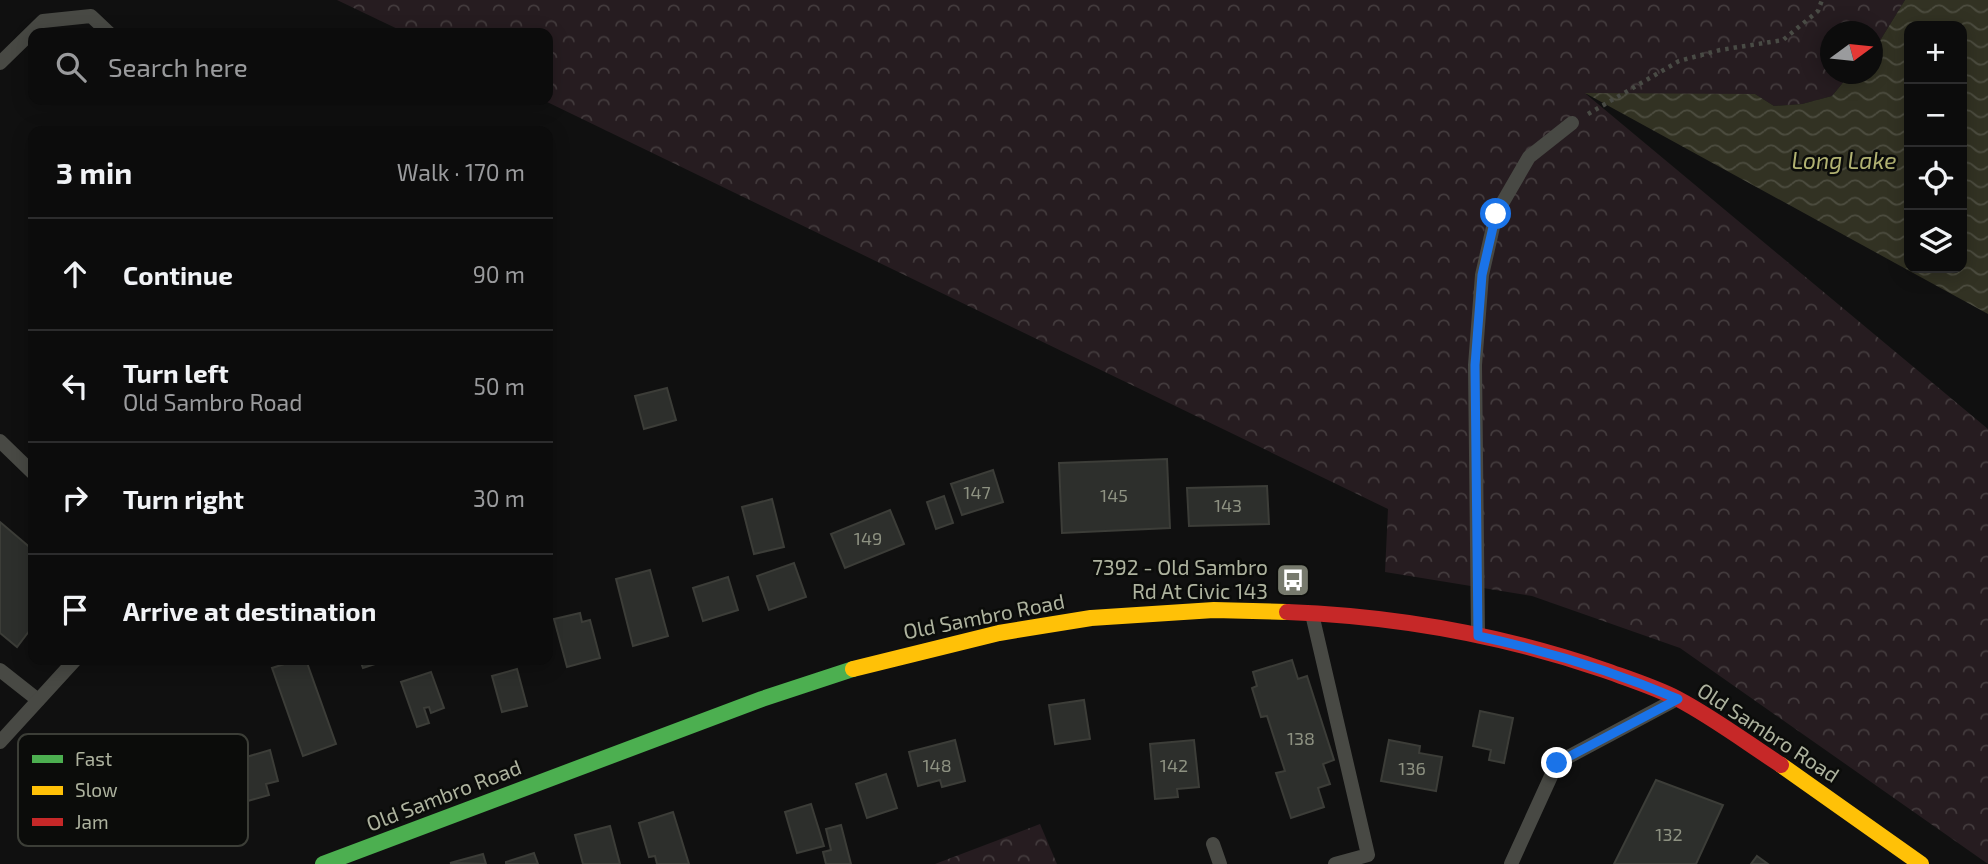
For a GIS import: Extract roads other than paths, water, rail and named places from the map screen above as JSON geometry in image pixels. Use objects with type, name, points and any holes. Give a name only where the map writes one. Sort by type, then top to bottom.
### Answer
[{"type":"main road","name":"Old Sambro Road","points":[[323,864],[762,699],[867,664],[999,632],[1128,614],[1214,610],[1312,612],[1398,621],[1478,636],[1578,661],[1636,681],[1678,699],[1798,776],[1922,864]]},
{"type":"lane","points":[[36,28],[43,21],[91,16],[104,28]]},
{"type":"lane","points":[[0,63],[28,36]]},
{"type":"lane","points":[[1478,636],[1475,473],[1477,339],[1482,275],[1496,214],[1529,156],[1573,123]]},
{"type":"lane","points":[[0,441],[28,468]]},
{"type":"lane","points":[[1312,612],[1368,855],[1335,864]]},
{"type":"lane","points":[[0,742],[70,665]]},
{"type":"lane","points":[[0,670],[38,700]]},
{"type":"lane","points":[[1511,864],[1557,763],[1678,699]]},
{"type":"lane","points":[[1213,844],[1220,864]]},
{"type":"water","name":"Long Lake","points":[[1905,0],[1988,0],[1988,314],[1913,273],[1967,273],[1967,21],[1904,21],[1904,268],[1585,93],[1755,94],[1774,106],[1802,104],[1832,96],[1842,84],[1883,84],[1883,36]]},
{"type":"place","name":"7392 - Old Sambro Rd At Civic 143","points":[[1293,580]]}]
